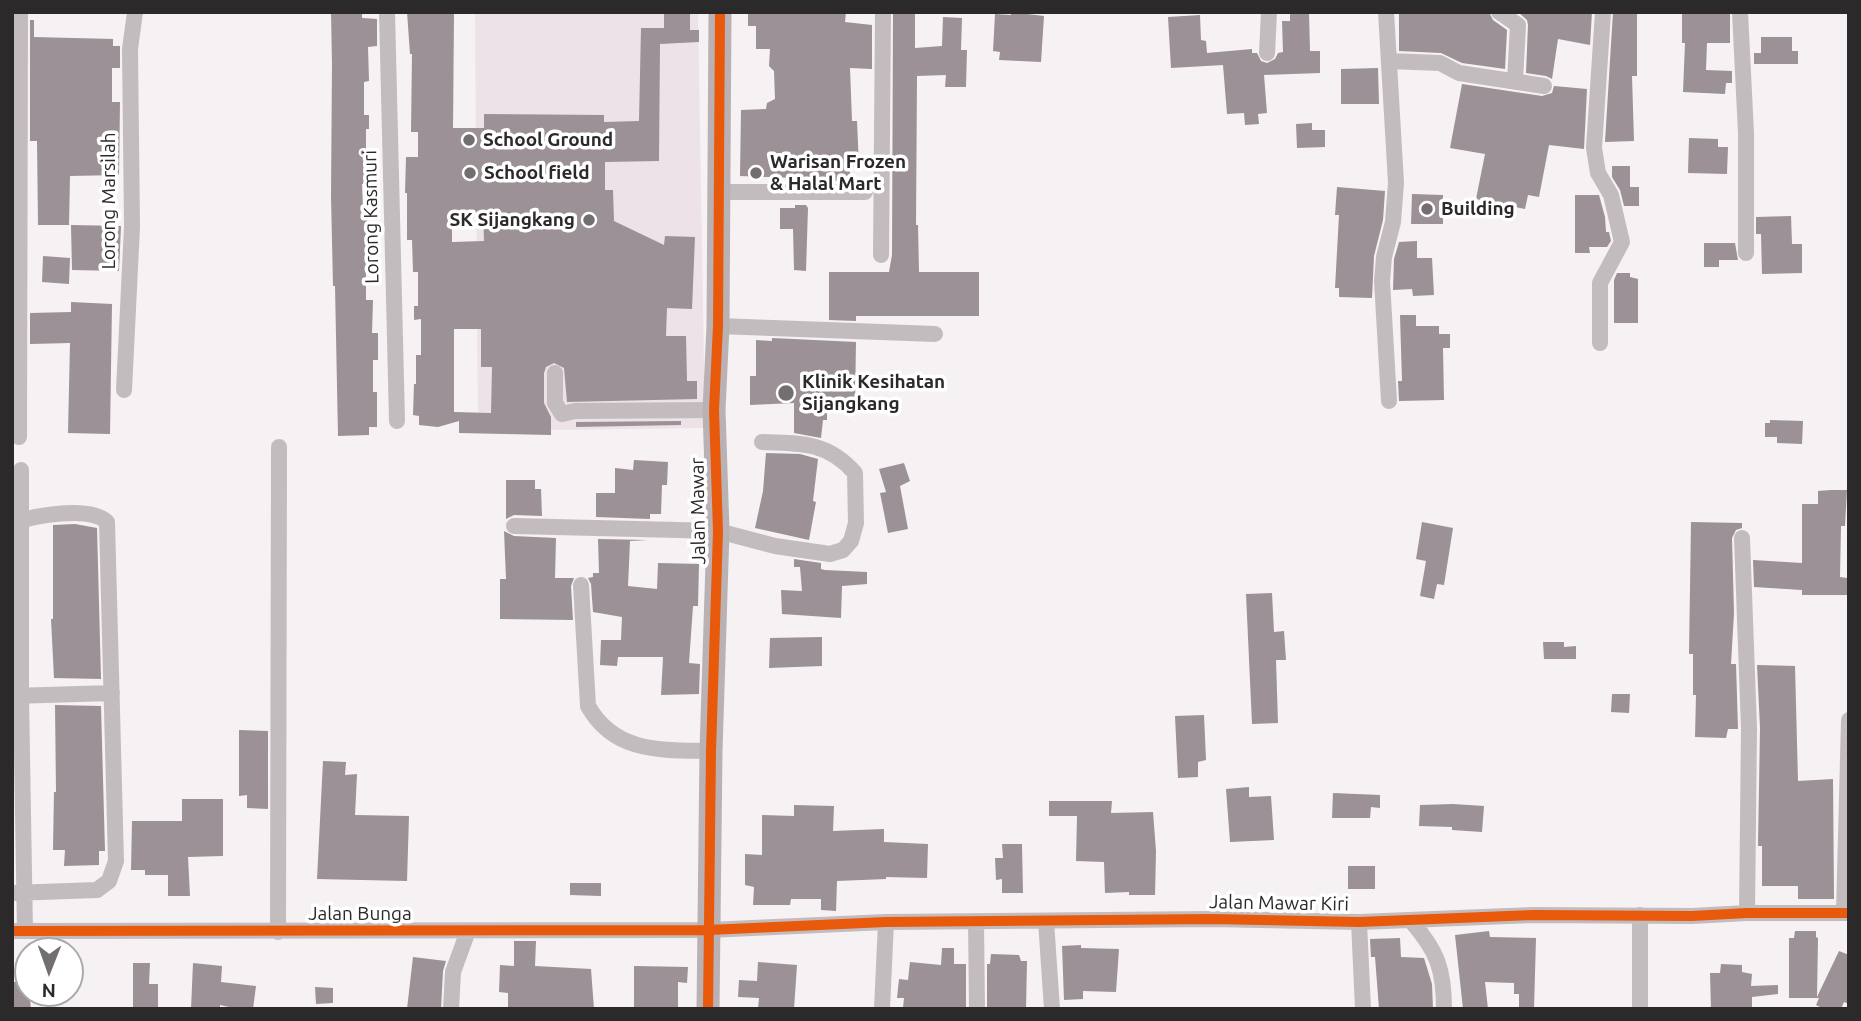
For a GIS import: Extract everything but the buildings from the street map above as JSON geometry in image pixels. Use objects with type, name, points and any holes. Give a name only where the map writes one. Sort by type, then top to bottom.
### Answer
[{"type":"street","points":[[19,437],[20,12]]},
{"type":"street","name":"Lorong Marsilah","points":[[124,390],[132,228],[130,49],[135,12]]},
{"type":"street","name":"Lorong Kasmuri","points":[[387,12],[397,421]]},
{"type":"street","name":"Jalan Mawar","points":[[708,1009],[711,751],[718,531],[714,410],[718,326],[720,12]]},
{"type":"street","points":[[881,255],[883,12]]},
{"type":"street","points":[[1266,53],[1269,12]]},
{"type":"street","points":[[1386,12],[1396,183],[1393,222],[1384,257],[1382,281],[1389,401]]},
{"type":"street","points":[[1499,12],[1518,25],[1515,81]]},
{"type":"street","points":[[1600,342],[1600,283],[1622,242],[1611,195],[1598,173],[1594,148],[1603,12]]},
{"type":"street","points":[[1740,12],[1746,133],[1746,253]]},
{"type":"street","points":[[1389,61],[1440,63],[1459,73],[1544,86]]},
{"type":"street","points":[[720,192],[865,192]]},
{"type":"street","points":[[718,326],[935,334]]},
{"type":"street","points":[[555,373],[555,403],[562,414],[575,411],[714,410]]},
{"type":"street","points":[[514,526],[718,531],[775,546],[830,554],[844,550],[851,541],[856,523],[855,473],[842,458],[824,449],[796,443],[762,442]]},
{"type":"street","points":[[278,932],[279,447]]},
{"type":"street","points":[[19,931],[16,522],[21,470]]},
{"type":"street","points":[[16,522],[43,516],[81,513],[103,518],[107,522],[116,861],[109,881],[97,890],[19,893]]},
{"type":"street","points":[[1742,538],[1749,728],[1747,913]]},
{"type":"street","points":[[581,585],[587,706],[596,720],[632,745],[655,750],[711,751]]},
{"type":"street","points":[[17,696],[112,693]]},
{"type":"street","points":[[1846,913],[1849,720]]},
{"type":"street","name":"Jalan Mawar Kiri","points":[[708,930],[886,922],[1212,919],[1412,922],[1533,915],[1846,913]]},
{"type":"street","points":[[1640,915],[1640,1009]]},
{"type":"street","points":[[976,921],[977,1009]]},
{"type":"street","points":[[1046,921],[1052,1009]]},
{"type":"street","points":[[882,1009],[886,922]]},
{"type":"street","points":[[1359,922],[1363,1009]]},
{"type":"street","points":[[1412,922],[1438,956],[1444,1009]]},
{"type":"street","name":"Jalan Bunga","points":[[19,931],[708,930]]},
{"type":"street","points":[[451,1009],[453,972],[468,931]]},
{"type":"shaded area","name":"SK Sijangkang","points":[[475,12],[698,12],[705,428],[478,431]]},
{"type":"cycle path","points":[[708,1009],[711,751],[718,531],[714,410],[718,326],[720,12]]},
{"type":"cycle path","points":[[12,931],[708,930],[886,922],[1212,919],[1359,922],[1533,915],[1849,913]]},
{"type":"place","name":"School Ground","points":[[469,140]]},
{"type":"place","name":"School field","points":[[470,173]]},
{"type":"place","name":"Warisan Frozen & Halal Mart","points":[[756,173]]},
{"type":"place","name":"Building","points":[[1427,209]]},
{"type":"place","name":"SK Sijangkang","points":[[589,220]]},
{"type":"place","name":"Klinik Kesihatan Sijangkang","points":[[786,393]]}]
